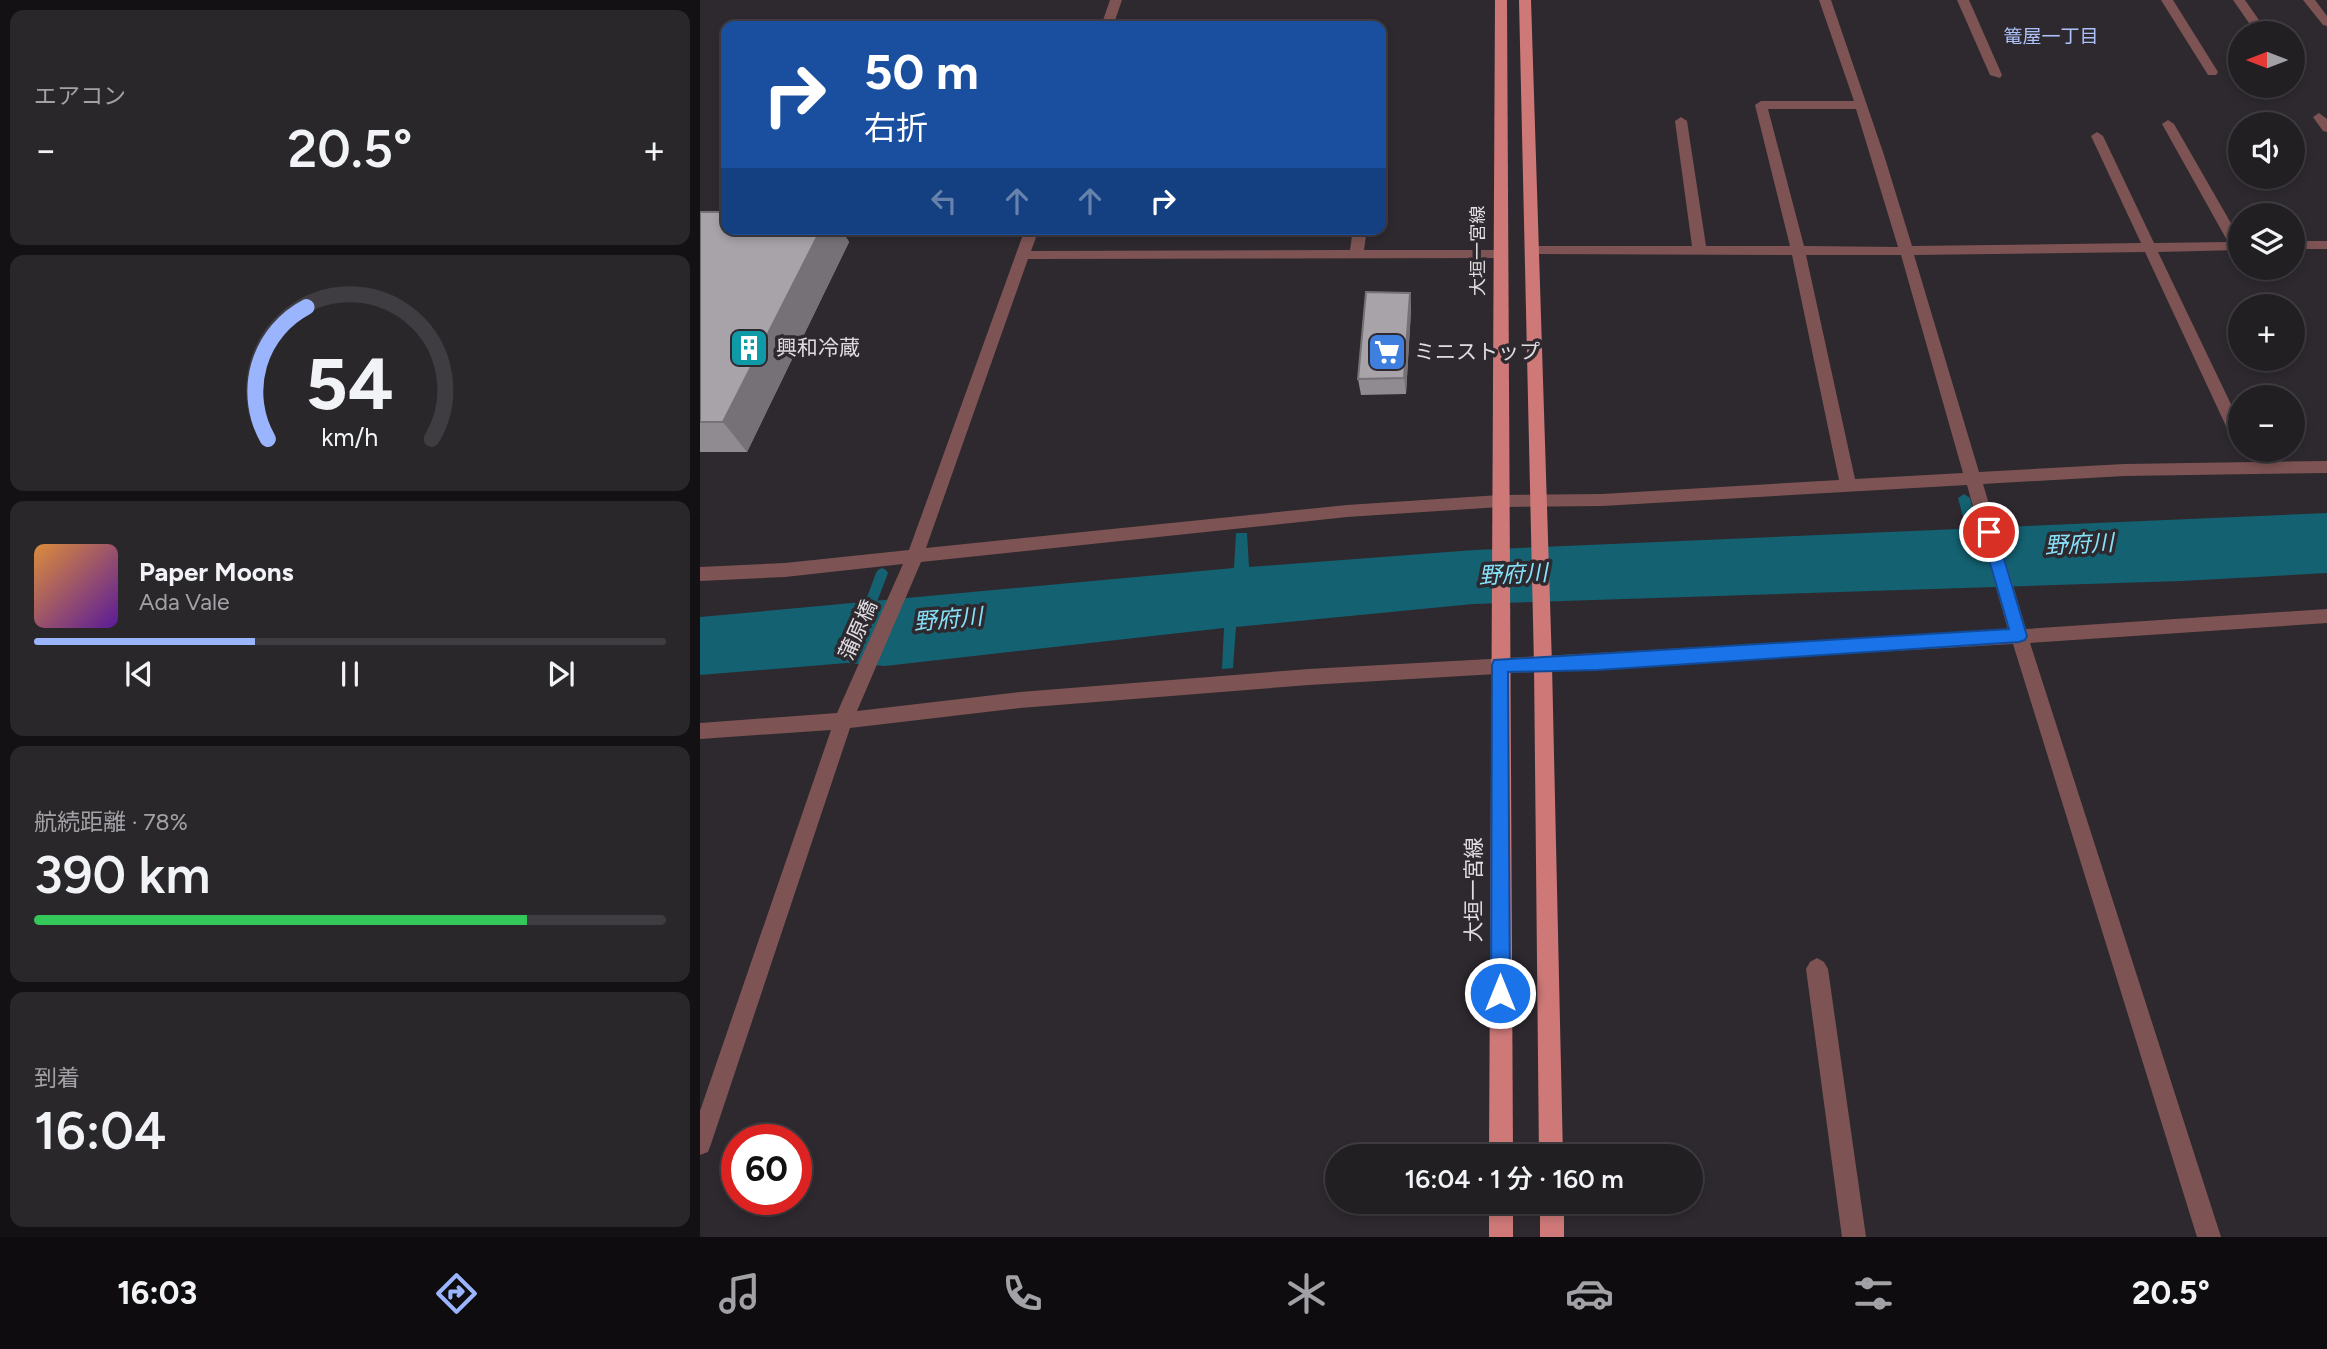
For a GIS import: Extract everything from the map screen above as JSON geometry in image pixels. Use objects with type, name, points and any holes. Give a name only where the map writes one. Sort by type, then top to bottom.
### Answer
[{"type":"main road","name":"大垣一宮線","points":[[1500,1144],[1502,0]]},
{"type":"main road","points":[[1525,0],[1543,665],[1551,1144]]},
{"type":"main road","points":[[1501,1214],[1501,1237]]},
{"type":"main road","points":[[1552,1214],[1552,1237]]},
{"type":"street","points":[[1109,21],[1116,0]]},
{"type":"street","points":[[1825,0],[1906,251],[2019,636],[2209,1237]]},
{"type":"street","points":[[1963,0],[1996,75]]},
{"type":"street","points":[[2167,0],[2212,72]]},
{"type":"street","points":[[2239,0],[2254,21]]},
{"type":"street","points":[[2309,0],[2327,23]]},
{"type":"street","points":[[1849,487],[1798,251],[1761,105],[1861,105]]},
{"type":"street","points":[[1681,121],[1700,251]]},
{"type":"street","points":[[2168,124],[2228,229]]},
{"type":"street","points":[[2097,136],[2228,414]]},
{"type":"street","name":"蒲原橋","points":[[700,1144],[842,721],[915,557],[1030,235]]},
{"type":"street","points":[[1357,252],[1359,235]]},
{"type":"street","points":[[1532,250],[1906,251],[2228,246]]},
{"type":"street","points":[[2305,247],[2325,249]]},
{"type":"street","points":[[1023,255],[1357,252],[1501,254]]},
{"type":"street","points":[[2251,462],[2254,468]]},
{"type":"street","points":[[700,574],[785,570],[1347,511],[1500,501],[1602,500],[1849,487],[2124,470],[2327,467]]},
{"type":"street","points":[[700,731],[842,721],[1020,700],[1309,677],[1863,647],[2327,616]]},
{"type":"street","points":[[1817,969],[1854,1237]]},
{"type":"water","name":"野府川","points":[[2327,513],[2327,573],[2182,581],[1473,604],[1236,627],[1233,668],[1222,669],[1224,628],[885,666],[847,663],[700,675],[700,617],[1234,568],[1236,533],[1247,533],[1249,567],[1474,550]]},
{"type":"building","points":[[700,212],[721,212],[721,235],[818,235],[723,422],[700,422]]},
{"type":"building","name":"ミニストップ","points":[[1366,292],[1410,293],[1404,378],[1358,379]]},
{"type":"waterway","points":[[1964,498],[1976,543]]},
{"type":"waterway","points":[[859,614],[871,603],[882,573]]},
{"type":"place","name":"興和冷蔵","points":[[749,348]]},
{"type":"place","name":"ミニストップ","points":[[1387,352]]},
{"type":"district","name":"篭屋一丁目","points":[[2051,36]]},
{"type":"route","points":[[1500,993],[1500,665],[1598,663],[2019,636],[1989,532]]}]
